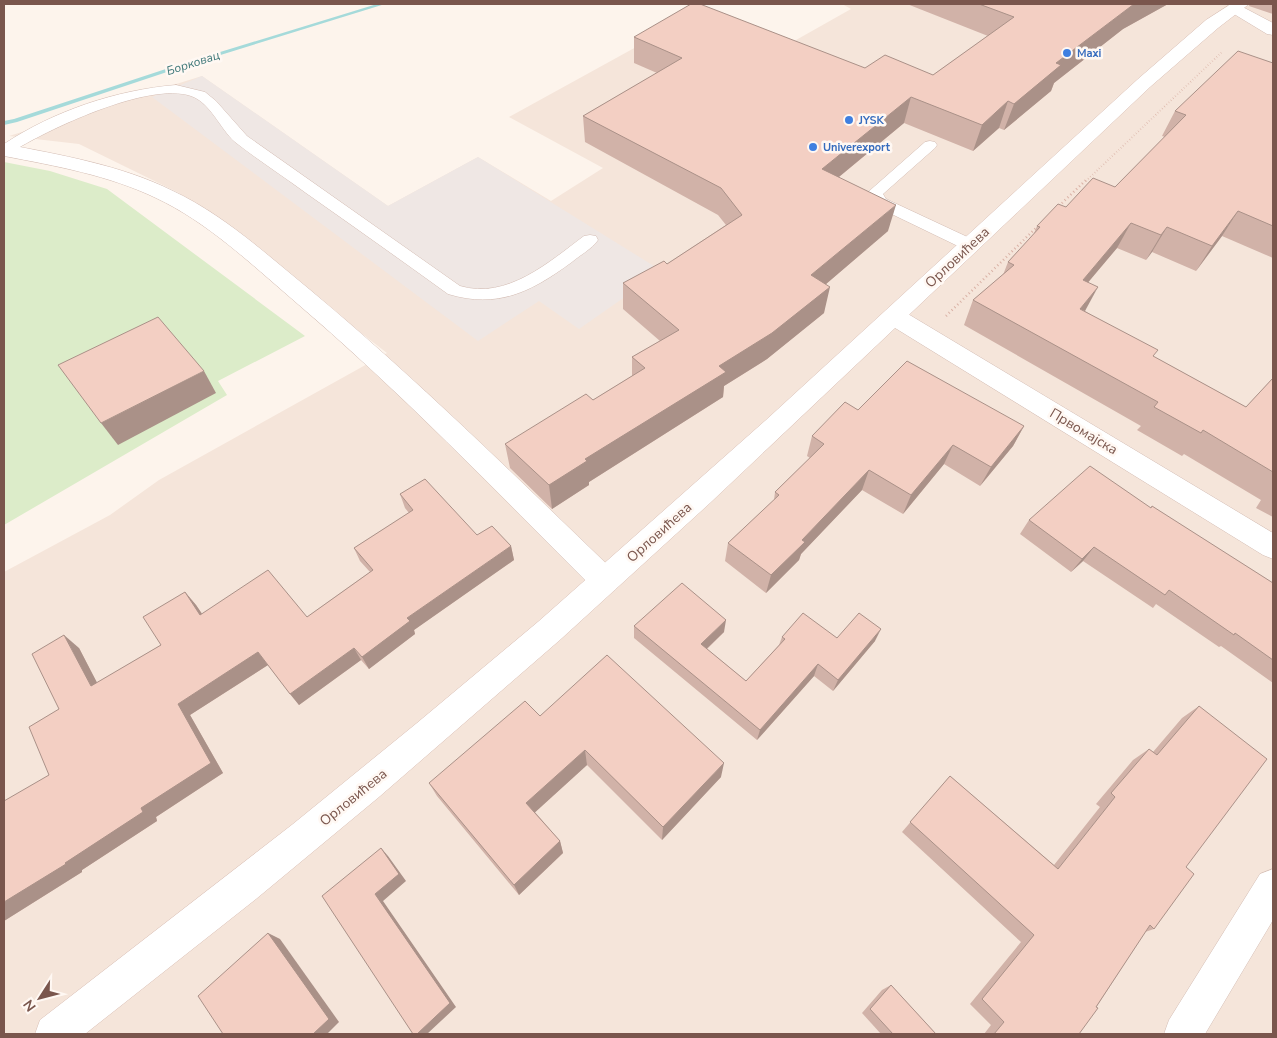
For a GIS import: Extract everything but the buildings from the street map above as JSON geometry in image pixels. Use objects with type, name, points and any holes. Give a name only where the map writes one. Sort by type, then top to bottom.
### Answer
[{"type":"street","points":[[1238,6],[1273,30]]},
{"type":"street","name":"Орловићева","points":[[54,1034],[250,881],[406,753],[549,631],[895,316],[1144,83],[1212,24],[1238,6]]},
{"type":"street","points":[[4,150],[83,166],[120,176],[165,194],[215,223],[331,318],[605,581]]},
{"type":"street","name":"Првомајска","points":[[895,316],[1273,546]]},
{"type":"street","points":[[1183,1034],[1273,887]]},
{"type":"lane","points":[[4,150],[35,131],[75,115],[151,90],[171,89],[195,92],[225,120],[234,133],[454,290],[475,296],[501,294],[523,285],[590,240]]},
{"type":"lane","points":[[930,145],[875,193],[879,202],[970,245]]},
{"type":"path","points":[[1058,207],[1222,52]]},
{"type":"path","points":[[926,335],[1044,221]]},
{"type":"shaded area","points":[[842,4],[1273,4],[1273,1034],[4,1034],[4,572],[110,515],[159,480],[387,353],[179,193],[79,144],[9,136],[202,76],[388,206],[478,157],[551,201],[603,168],[509,117],[687,19],[773,53],[851,9]]},
{"type":"shaded area","points":[[202,76],[388,206],[478,157],[662,271],[579,329],[539,301],[478,341],[152,97]]},
{"type":"green space","points":[[4,162],[50,171],[107,189],[305,336],[218,381],[227,395],[4,525]]},
{"type":"waterway","name":"Борковац","points":[[4,123],[183,65],[382,4]]},
{"type":"place","name":"Maxi","points":[[1067,53]]},
{"type":"place","name":"JYSK","points":[[849,120]]},
{"type":"place","name":"Univerexport","points":[[813,147]]}]
